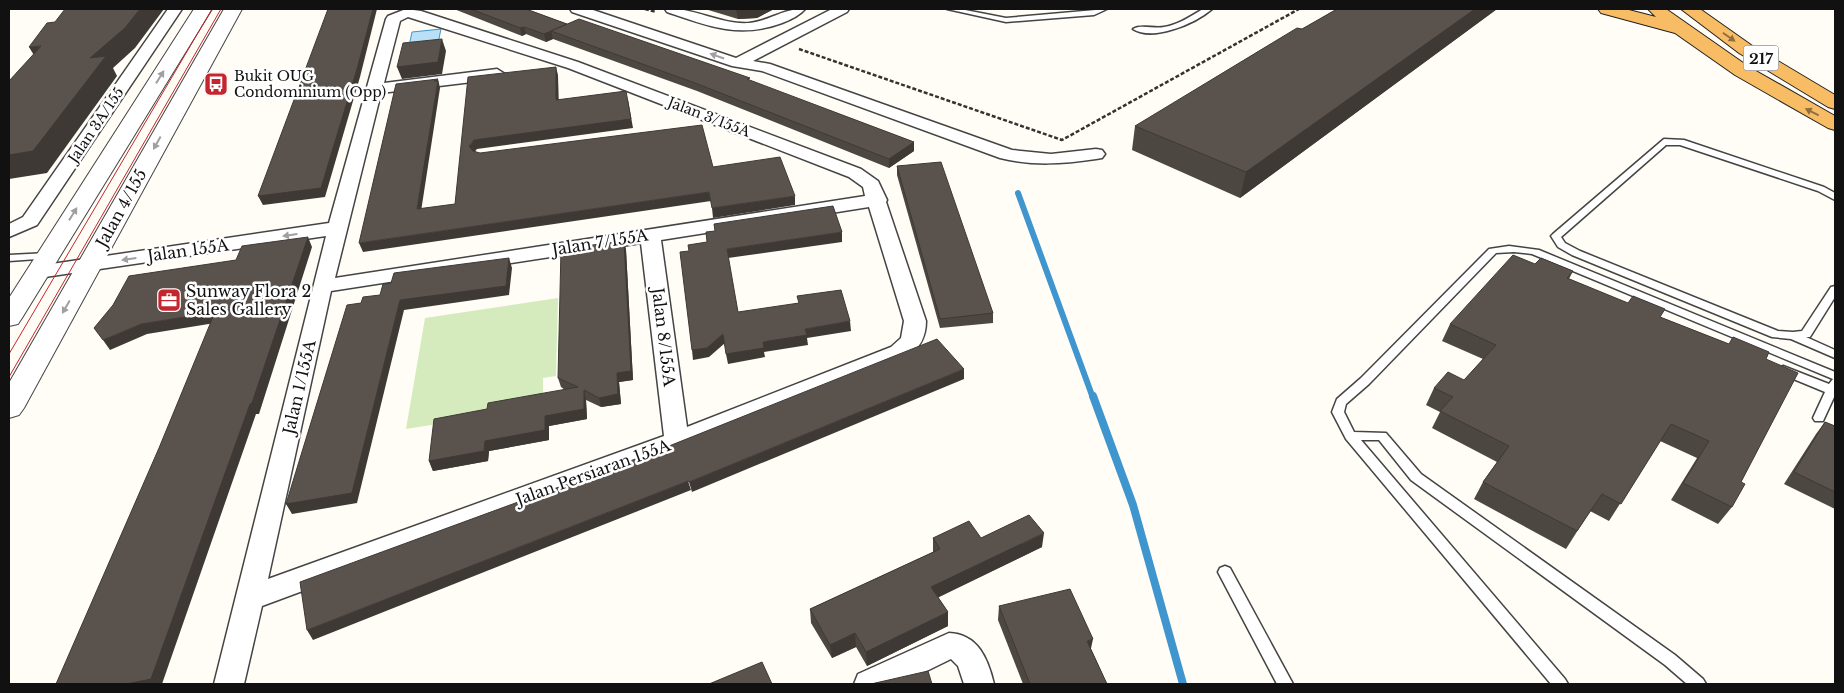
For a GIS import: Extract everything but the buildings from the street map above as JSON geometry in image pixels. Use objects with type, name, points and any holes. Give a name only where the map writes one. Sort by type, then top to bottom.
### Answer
[{"type":"highway","points":[[1608,9],[1681,29]]},
{"type":"highway","name":"217","points":[[1656,9],[1681,29],[1789,100],[1835,124]]},
{"type":"highway","name":"217","points":[[1689,9],[1745,49],[1835,103]]},
{"type":"street","name":"Jalan 3A/155","points":[[9,231],[30,221],[175,9]]},
{"type":"street","points":[[9,318],[203,9]]},
{"type":"street","name":"Jalan 4/155","points":[[9,408],[233,9]]},
{"type":"street","points":[[577,9],[737,63],[765,68],[1022,159],[1055,161],[1096,154]]},
{"type":"street","points":[[613,9],[752,55],[765,68]]},
{"type":"street","points":[[672,9],[726,27],[740,28],[767,25],[798,9]]},
{"type":"street","points":[[737,63],[842,9]]},
{"type":"street","name":"Jalan 3/155A","points":[[402,12],[423,16],[573,65],[855,173],[871,185],[878,200],[914,321]]},
{"type":"street","name":"Jalan 1/155A","points":[[229,684],[322,286],[391,23],[402,12]]},
{"type":"street","points":[[534,70],[573,65]]},
{"type":"street","points":[[373,89],[514,72]]},
{"type":"street","points":[[692,126],[721,122]]},
{"type":"street","name":"Jalan 7/155A","points":[[322,286],[878,200]]},
{"type":"street","name":"Jalan 155A","points":[[43,264],[340,220]]},
{"type":"street","name":"Jalan 8/155A","points":[[650,234],[677,441]]},
{"type":"street","name":"Jalan Persiaran 155A","points":[[249,598],[677,441],[899,352],[910,344],[915,334],[914,321]]},
{"type":"street","points":[[868,684],[949,646],[957,645],[965,650],[979,684]]},
{"type":"lane","points":[[951,9],[1006,20],[1094,13],[1103,9]]},
{"type":"lane","points":[[1137,28],[1152,32],[1165,30],[1184,24],[1208,9]]},
{"type":"lane","points":[[1835,196],[1820,189],[1681,142],[1664,142],[1556,236],[1557,241],[1563,247],[1576,253],[1757,328],[1776,334],[1793,336],[1806,334],[1835,289]]},
{"type":"lane","points":[[1560,684],[1350,436],[1338,412],[1341,402],[1365,381],[1493,251],[1506,248],[1518,248],[1535,252],[1835,376]]},
{"type":"lane","points":[[9,258],[43,264]]},
{"type":"lane","points":[[1793,336],[1835,354]]},
{"type":"lane","points":[[1769,364],[1833,386],[1819,418]]},
{"type":"lane","points":[[1350,436],[1382,436],[1416,477],[1670,660],[1698,684]]},
{"type":"lane","points":[[1225,572],[1285,684]]},
{"type":"path","points":[[778,41],[1062,140],[1299,9]]},
{"type":"green space","points":[[558,298],[556,376],[543,378],[543,400],[487,416],[406,429],[425,318]]},
{"type":"water","points":[[441,29],[437,48],[408,51],[412,32]]},
{"type":"waterway","points":[[1018,193],[1093,398]]},
{"type":"waterway","points":[[1093,396],[1133,505],[1183,684]]},
{"type":"tram line","points":[[9,354],[212,9]]},
{"type":"tram line","points":[[9,377],[221,9]]},
{"type":"place","name":"Bukit OUG Condominium (Opp)","points":[[216,84]]},
{"type":"place","name":"Sunway Flora 2 Sales Gallery","points":[[169,300]]}]
